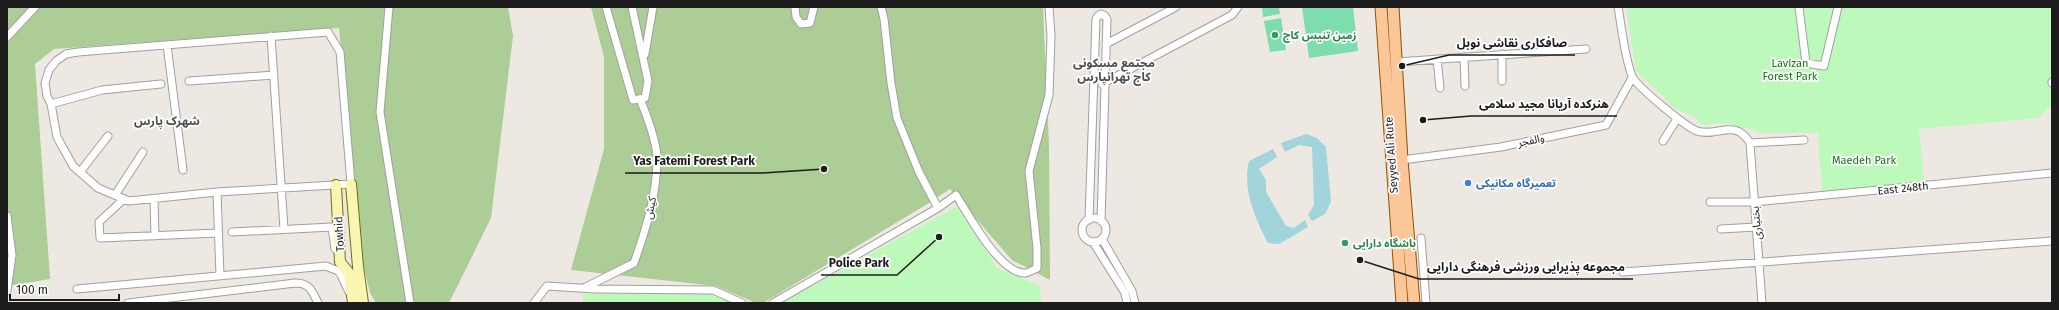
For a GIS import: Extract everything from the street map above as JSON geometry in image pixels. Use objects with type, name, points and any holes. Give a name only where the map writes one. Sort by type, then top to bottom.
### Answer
[{"type":"main road","name":"Seyyed Ali Rute","points":[[1381,7],[1402,303]]},
{"type":"main road","name":"Seyyed Ali Rute","points":[[1393,7],[1402,160],[1414,303]]},
{"type":"main road","name":"Towhid","points":[[351,184],[358,267],[363,303]]},
{"type":"main road","name":"Towhid","points":[[336,185],[340,262],[352,300]]},
{"type":"street","points":[[7,37],[35,7]]},
{"type":"street","points":[[389,7],[380,112],[410,303]]},
{"type":"street","points":[[606,7],[633,100],[645,98],[648,82],[632,7]]},
{"type":"street","points":[[644,59],[653,7]]},
{"type":"street","points":[[795,7],[796,17],[801,24],[810,23],[814,7]]},
{"type":"street","points":[[881,7],[884,19],[891,83],[897,118],[919,172],[938,208]]},
{"type":"street","points":[[773,303],[938,208],[956,195],[981,237],[1010,269],[1025,273],[1037,268],[1037,248],[1030,172],[1049,95],[1051,36],[1049,7]]},
{"type":"street","points":[[1106,44],[1176,7]]},
{"type":"street","points":[[1094,83],[1105,84],[1232,15],[1238,7]]},
{"type":"street","points":[[1618,7],[1632,78],[1677,119],[1698,131],[1735,130],[1745,134],[1750,143],[1804,140]]},
{"type":"street","points":[[1799,7],[1806,63],[1824,66],[1838,7]]},
{"type":"street","points":[[1089,220],[1096,19],[1101,14],[1107,19],[1101,221],[1105,228],[1105,234],[1102,239],[1093,242]]},
{"type":"street","points":[[328,32],[340,52],[351,184],[217,192],[129,201],[98,188],[73,166],[57,136],[51,104],[47,96],[45,83],[49,70],[56,61],[66,54],[167,44],[328,32]]},
{"type":"street","points":[[271,36],[284,229]]},
{"type":"street","points":[[167,44],[183,170]]},
{"type":"street","points":[[1397,62],[1586,49]]},
{"type":"street","points":[[1502,54],[1502,81]]},
{"type":"street","points":[[1464,57],[1465,86]]},
{"type":"street","points":[[1437,59],[1440,88]]},
{"type":"street","points":[[189,81],[274,75]]},
{"type":"street","name":"والفجر","points":[[1402,160],[1501,146],[1606,125],[1632,78]]},
{"type":"street","points":[[51,104],[102,90],[161,84]]},
{"type":"street","name":"کیش","points":[[584,288],[634,263],[651,214],[657,157],[647,116],[640,99]]},
{"type":"street","points":[[1663,141],[1677,119]]},
{"type":"street","points":[[80,172],[108,136]]},
{"type":"street","name":"بختیاری","points":[[1750,143],[1762,303]]},
{"type":"street","points":[[115,195],[143,152]]},
{"type":"street","name":"East 248th","points":[[1710,202],[1754,202],[2052,173]]},
{"type":"street","points":[[217,192],[220,276]]},
{"type":"street","points":[[124,199],[98,222],[100,238],[218,233]]},
{"type":"street","points":[[154,199],[155,236]]},
{"type":"street","points":[[7,216],[12,255],[7,291]]},
{"type":"street","points":[[1101,221],[1095,219],[1089,220],[1084,224],[1083,232],[1088,240],[1093,242],[1125,293],[1127,303]]},
{"type":"street","points":[[232,232],[332,227],[344,272]]},
{"type":"street","points":[[1722,229],[1756,227]]},
{"type":"street","points":[[1421,238],[1426,303]]},
{"type":"street","points":[[1102,239],[1132,291],[1134,303]]},
{"type":"street","points":[[1623,272],[2052,241]]},
{"type":"street","points":[[77,289],[326,266],[344,272]]},
{"type":"street","points":[[128,303],[304,283],[309,287],[318,303]]},
{"type":"street","points":[[534,303],[546,286],[713,290],[742,303]]},
{"type":"green space","points":[[7,7],[508,7],[513,36],[491,218],[449,303],[376,303],[370,293],[359,248],[339,28],[54,49],[35,64],[50,279],[7,286]]},
{"type":"green space","points":[[591,7],[1043,7],[1049,145],[1050,280],[1012,260],[950,189],[763,303],[756,303],[716,286],[571,270],[604,149],[604,57]]},
{"type":"green space","name":"زمین تنیس کاج","points":[[1262,7],[1279,7],[1280,14],[1263,17]]},
{"type":"green space","points":[[1302,7],[1353,7],[1358,51],[1309,58]]},
{"type":"green space","name":"Lavizan Forest Park","points":[[1626,7],[2052,7],[2052,104],[2039,118],[1919,129],[1924,183],[1822,192],[1818,133],[1762,133],[1726,123],[1702,125],[1693,116],[1672,107],[1663,96],[1636,71]]},
{"type":"green space","name":"زمین تنیس کاج","points":[[1281,18],[1286,50],[1270,52],[1264,21]]},
{"type":"green space","points":[[957,206],[997,268],[1040,286],[1041,303],[782,303]]},
{"type":"green space","points":[[714,293],[733,303],[583,303],[583,294]]},
{"type":"water","points":[[1306,134],[1317,138],[1326,147],[1331,202],[1325,214],[1312,221],[1308,215],[1314,205],[1312,147],[1299,145],[1285,152],[1281,143]]},
{"type":"water","points":[[1273,149],[1277,157],[1259,169],[1266,180],[1266,192],[1286,226],[1294,228],[1305,220],[1308,227],[1279,244],[1268,243],[1263,234],[1254,214],[1247,182],[1249,161]]},
{"type":"place","name":"زمین تنیس کاج","points":[[1275,35]]},
{"type":"place","name":"صافکاری نقاشی نوبل","points":[[1402,66]]},
{"type":"place","name":"هنرکده آریانا مجید سلامی","points":[[1423,120]]},
{"type":"place","name":"Yas Fatemi Forest Park","points":[[824,169]]},
{"type":"place","name":"تعمیرگاه مکانیکی","points":[[1468,183]]},
{"type":"place","name":"Police Park","points":[[939,237]]},
{"type":"place","name":"باشگاه دارایی","points":[[1345,243]]},
{"type":"place","name":"مجموعه پذیرایی ورزشی فرهنگی دارایی","points":[[1360,260]]},
{"type":"district","name":"مجتمع مسکونی کاج تهرانپارس","points":[[1114,70]]},
{"type":"district","name":"شهرک پارس","points":[[167,121]]},
{"type":"park label","name":"Maedeh Park","points":[[1864,160]]}]
